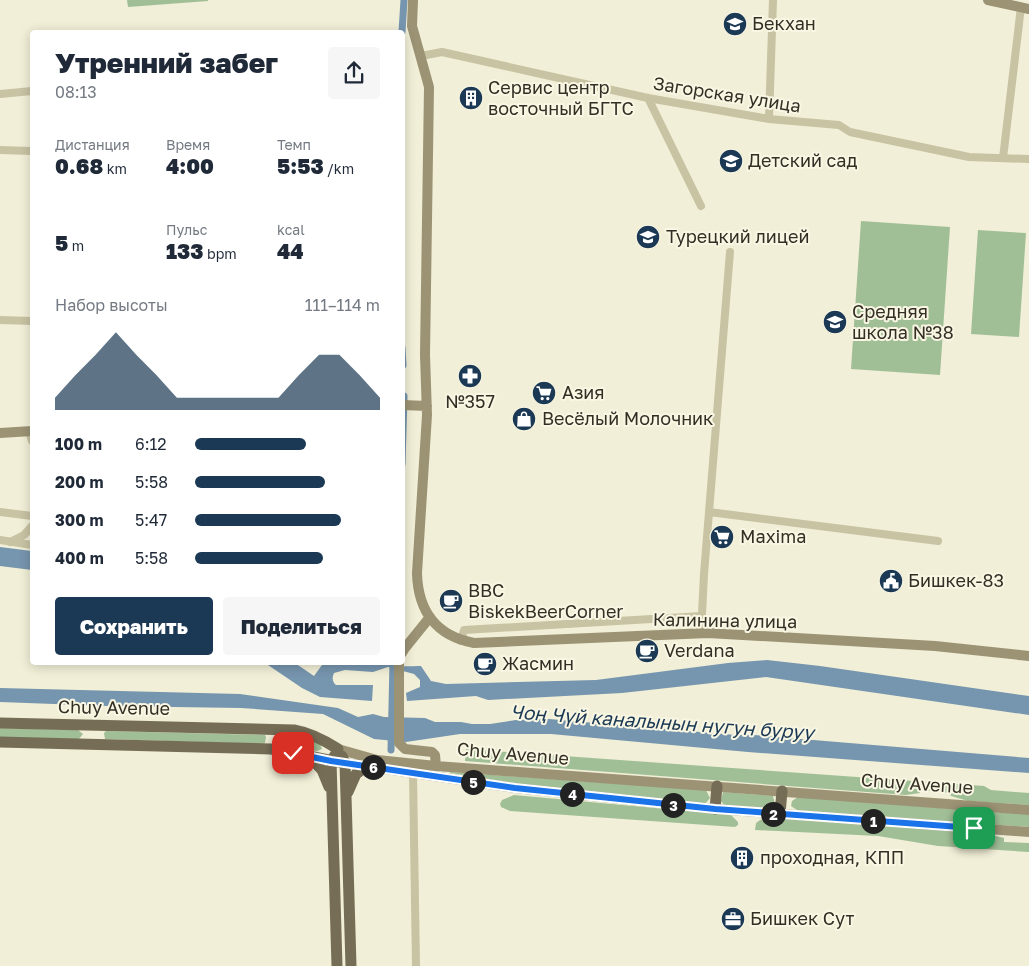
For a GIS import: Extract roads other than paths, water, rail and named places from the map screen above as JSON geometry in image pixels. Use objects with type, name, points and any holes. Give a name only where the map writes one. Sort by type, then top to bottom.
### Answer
[{"type":"main road","points":[[405,648],[430,617],[419,595],[417,573],[427,406],[425,354],[429,87],[412,26],[413,0]]},
{"type":"main road","points":[[988,0],[1010,2],[1025,8]]},
{"type":"main road","points":[[405,405],[427,406]]},
{"type":"main road","points":[[0,432],[30,435]]},
{"type":"main road","name":"Калинина улица","points":[[430,617],[443,631],[460,641],[486,644],[701,634],[935,646],[1029,656]]},
{"type":"main road","points":[[399,665],[399,743],[405,750],[432,752],[436,766]]},
{"type":"main road","name":"Chuy Avenue","points":[[0,723],[272,729],[306,732],[338,749],[377,760],[1029,810]]},
{"type":"main road","points":[[91,745],[92,726]]},
{"type":"main road","points":[[271,750],[272,729]]},
{"type":"main road","points":[[309,756],[317,755],[324,751],[324,740]]},
{"type":"main road","name":"Chuy Avenue","points":[[0,742],[271,750],[331,761],[515,788],[715,809],[1029,832]]},
{"type":"main road","points":[[337,966],[331,761],[338,749]]},
{"type":"main road","points":[[338,749],[345,763],[351,966]]},
{"type":"main road","points":[[309,756],[322,770],[332,798]]},
{"type":"main road","points":[[346,798],[352,779],[361,769],[367,766]]},
{"type":"main road","points":[[715,809],[717,786]]},
{"type":"main road","points":[[780,814],[782,791]]},
{"type":"main road","points":[[974,828],[975,806]]},
{"type":"street","points":[[769,119],[772,0]]},
{"type":"street","points":[[1003,158],[1025,8]]},
{"type":"street","name":"Загорская улица","points":[[421,56],[442,52],[648,98],[769,119],[839,125],[850,132],[969,157],[1029,159]]},
{"type":"street","points":[[0,94],[30,91]]},
{"type":"street","points":[[648,98],[701,206]]},
{"type":"street","points":[[0,150],[30,151]]},
{"type":"street","points":[[701,634],[730,252]]},
{"type":"street","points":[[0,320],[30,321]]},
{"type":"street","points":[[0,512],[30,516]]},
{"type":"street","points":[[709,512],[938,541]]},
{"type":"street","points":[[10,542],[24,535],[30,528]]},
{"type":"street","points":[[0,540],[30,545]]},
{"type":"street","points":[[460,641],[464,630],[702,616]]},
{"type":"street","points":[[413,773],[416,966]]},
{"type":"water","points":[[0,547],[30,551],[30,570],[0,566]]},
{"type":"water","points":[[767,660],[1029,696],[1029,715],[766,677],[622,693],[488,700],[476,696],[407,701],[406,693],[420,687],[420,680],[414,674],[388,667],[373,672],[345,670],[334,673],[333,679],[336,685],[373,685],[372,701],[320,697],[302,688],[268,665],[298,665],[314,676],[322,665],[421,666],[431,681],[446,684],[596,680],[728,663]]},
{"type":"water","points":[[0,688],[240,694],[338,708],[358,717],[373,714],[384,717],[425,718],[435,722],[472,724],[549,719],[754,735],[1029,758],[1029,773],[748,752],[551,734],[460,734],[406,742],[374,739],[323,714],[241,708],[0,702]]},
{"type":"waterway","points":[[402,30],[404,0]]},
{"type":"waterway","points":[[391,750],[393,665]]},
{"type":"place","name":"Бекхан","points":[[735,24]]},
{"type":"place","name":"Сервис центр восточный БГТС","points":[[471,98]]},
{"type":"place","name":"Детский сад","points":[[731,161]]},
{"type":"place","name":"Турецкий лицей","points":[[648,237]]},
{"type":"place","name":"Средняя школа №38","points":[[835,322]]},
{"type":"place","name":"№357","points":[[470,376]]},
{"type":"place","name":"Азия","points":[[544,393]]},
{"type":"place","name":"Весёлый Молочник","points":[[524,419]]},
{"type":"place","name":"Maxima","points":[[722,537]]},
{"type":"place","name":"Бишкек-83","points":[[891,581]]},
{"type":"place","name":"BBC BiskekBeerCorner","points":[[451,601]]},
{"type":"place","name":"Verdana","points":[[647,651]]},
{"type":"place","name":"Жасмин","points":[[485,664]]},
{"type":"place","name":"проходная, КПП","points":[[742,858]]},
{"type":"place","name":"Бишкек Сут","points":[[733,919]]},
{"type":"water label","name":"Чоң Чүй каналынын нугун буруу","points":[[662,722]]}]
